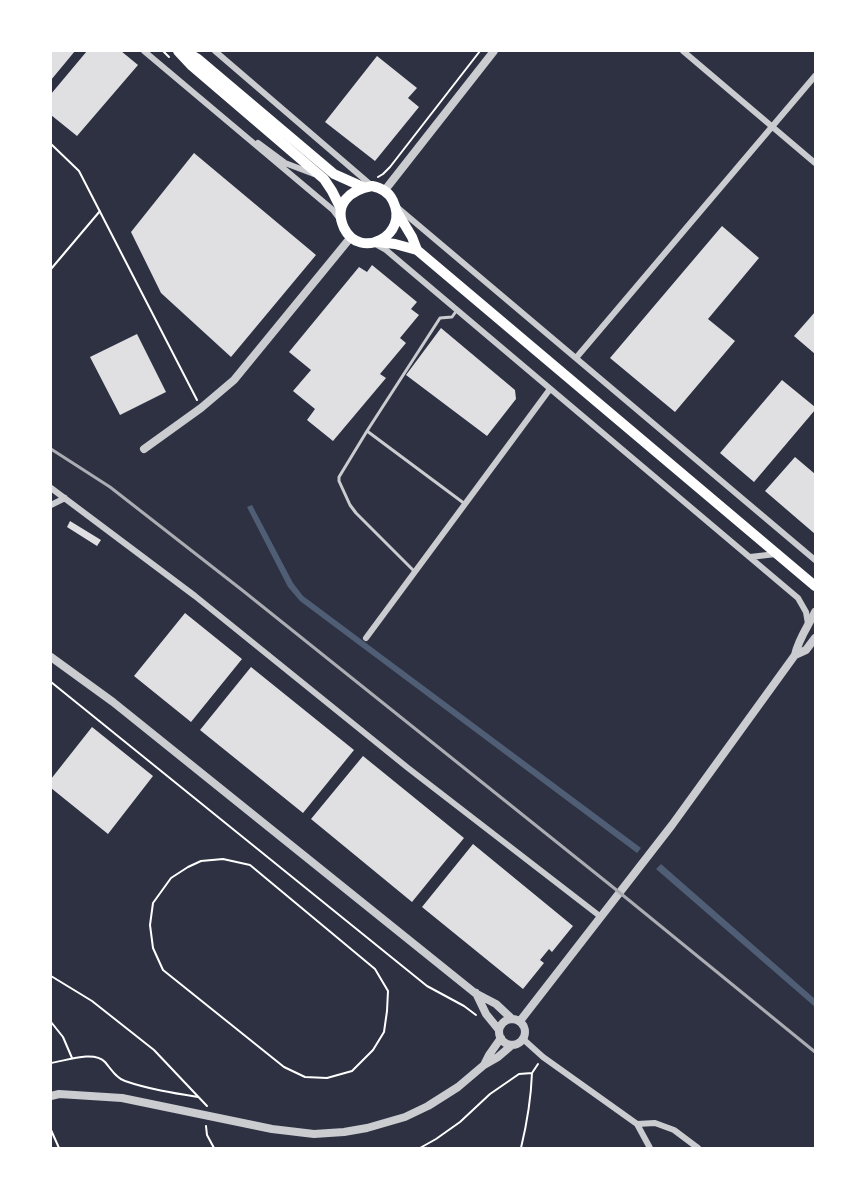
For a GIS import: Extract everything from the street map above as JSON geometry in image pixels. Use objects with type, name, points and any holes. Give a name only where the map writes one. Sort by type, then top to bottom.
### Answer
[{"type":"main road","points":[[178,51],[192,66],[324,179],[341,210],[342,221],[351,237],[357,241],[395,244],[417,249]]},
{"type":"main road","points":[[185,51],[198,59],[334,174],[385,190],[392,197],[417,249],[815,586]]},
{"type":"main road","points":[[341,210],[351,193],[366,184]]},
{"type":"main road","points":[[374,242],[387,236],[394,228],[397,220],[396,209]]},
{"type":"street","points":[[144,51],[333,210],[342,221]]},
{"type":"street","points":[[215,51],[366,184]]},
{"type":"street","points":[[385,190],[494,51]]},
{"type":"street","points":[[683,51],[815,164]]},
{"type":"street","points":[[576,358],[815,76]]},
{"type":"street","points":[[247,137],[265,147],[285,163],[324,179]]},
{"type":"street","points":[[396,209],[815,560]]},
{"type":"street","points":[[144,449],[201,408],[234,380],[351,237]]},
{"type":"street","points":[[374,242],[798,598],[806,612],[808,626]]},
{"type":"street","points":[[366,638],[550,389]]},
{"type":"street","points":[[51,488],[195,596],[408,768],[601,917]]},
{"type":"street","points":[[51,505],[65,498]]},
{"type":"street","points":[[750,558],[777,554]]},
{"type":"street","points":[[484,1065],[504,1022],[516,1020],[601,917],[672,825],[795,655],[797,643],[815,612]]},
{"type":"street","points":[[795,655],[806,650],[815,638]]},
{"type":"street","points":[[51,657],[113,702],[476,993],[496,1004],[525,1030],[523,1039],[518,1043],[484,1065],[458,1088],[428,1106],[405,1117],[368,1128],[334,1133],[314,1134],[272,1129],[122,1098],[59,1094],[51,1096]]},
{"type":"street","points":[[476,993],[486,1014],[505,1043],[512,1045]]},
{"type":"street","points":[[523,1039],[543,1057],[637,1124],[650,1148]]},
{"type":"street","points":[[637,1124],[655,1123],[674,1130],[698,1148]]},
{"type":"lane","points":[[415,572],[356,513],[350,505],[339,477],[440,318],[452,317],[457,310]]},
{"type":"lane","points":[[367,431],[465,504]]},
{"type":"path","points":[[366,184],[383,174],[480,51]]},
{"type":"path","points":[[51,144],[79,171],[201,408]]},
{"type":"path","points":[[51,269],[100,211]]},
{"type":"path","points":[[51,682],[427,986],[465,1006]]},
{"type":"path","points":[[223,859],[250,866],[375,969],[388,991],[384,1032],[373,1050],[352,1071],[327,1078],[305,1077],[284,1067],[163,970],[153,948],[150,925],[153,903],[171,878],[201,861],[223,859]]},
{"type":"path","points":[[51,976],[92,1001],[154,1050],[207,1106]]},
{"type":"path","points":[[51,1022],[63,1037],[72,1059]]},
{"type":"path","points":[[51,1063],[92,1057],[102,1059],[122,1080],[198,1097]]},
{"type":"path","points":[[521,1148],[529,1116],[532,1073],[543,1057]]},
{"type":"path","points":[[420,1148],[460,1122],[490,1094],[519,1074],[532,1073]]},
{"type":"path","points":[[206,1126],[207,1135],[214,1148]]},
{"type":"path","points":[[51,1130],[59,1148]]},
{"type":"water","points":[[252,505],[293,583],[303,596],[641,848],[637,853],[300,601],[288,587],[247,507]]},
{"type":"water","points":[[661,864],[815,999],[815,1007],[656,869]]},
{"type":"building","points":[[51,51],[75,51],[51,80]]},
{"type":"building","points":[[87,51],[121,51],[138,65],[77,136],[51,115],[51,94]]},
{"type":"building","points":[[377,56],[417,88],[408,98],[419,107],[375,161],[325,122]]},
{"type":"building","points":[[194,153],[316,255],[231,357],[161,293],[131,232]]},
{"type":"building","points":[[722,226],[759,258],[708,319],[735,341],[675,412],[610,358]]},
{"type":"building","points":[[372,265],[417,302],[411,309],[419,315],[400,338],[406,343],[380,374],[386,378],[333,441],[307,420],[315,409],[293,391],[311,370],[289,352],[359,267],[367,272]]},
{"type":"building","points":[[815,312],[815,354],[794,336]]},
{"type":"building","points":[[441,328],[515,390],[516,399],[487,436],[406,375]]},
{"type":"building","points":[[137,334],[166,392],[120,415],[90,357]]},
{"type":"building","points":[[782,380],[815,407],[815,410],[754,482],[720,453]]},
{"type":"building","points":[[795,457],[815,474],[815,534],[765,491]]},
{"type":"building","points":[[70,521],[101,540],[97,546],[67,527]]},
{"type":"building","points":[[185,613],[242,659],[191,722],[134,676]]},
{"type":"building","points":[[251,667],[354,750],[303,813],[200,730]]},
{"type":"building","points":[[92,727],[153,776],[108,834],[51,788],[51,779]]},
{"type":"building","points":[[363,756],[464,838],[412,902],[311,819]]},
{"type":"building","points":[[473,844],[573,926],[552,952],[549,949],[540,960],[544,963],[523,989],[422,907]]},
{"type":"railway","points":[[51,449],[110,487],[242,590],[815,1052]]}]
